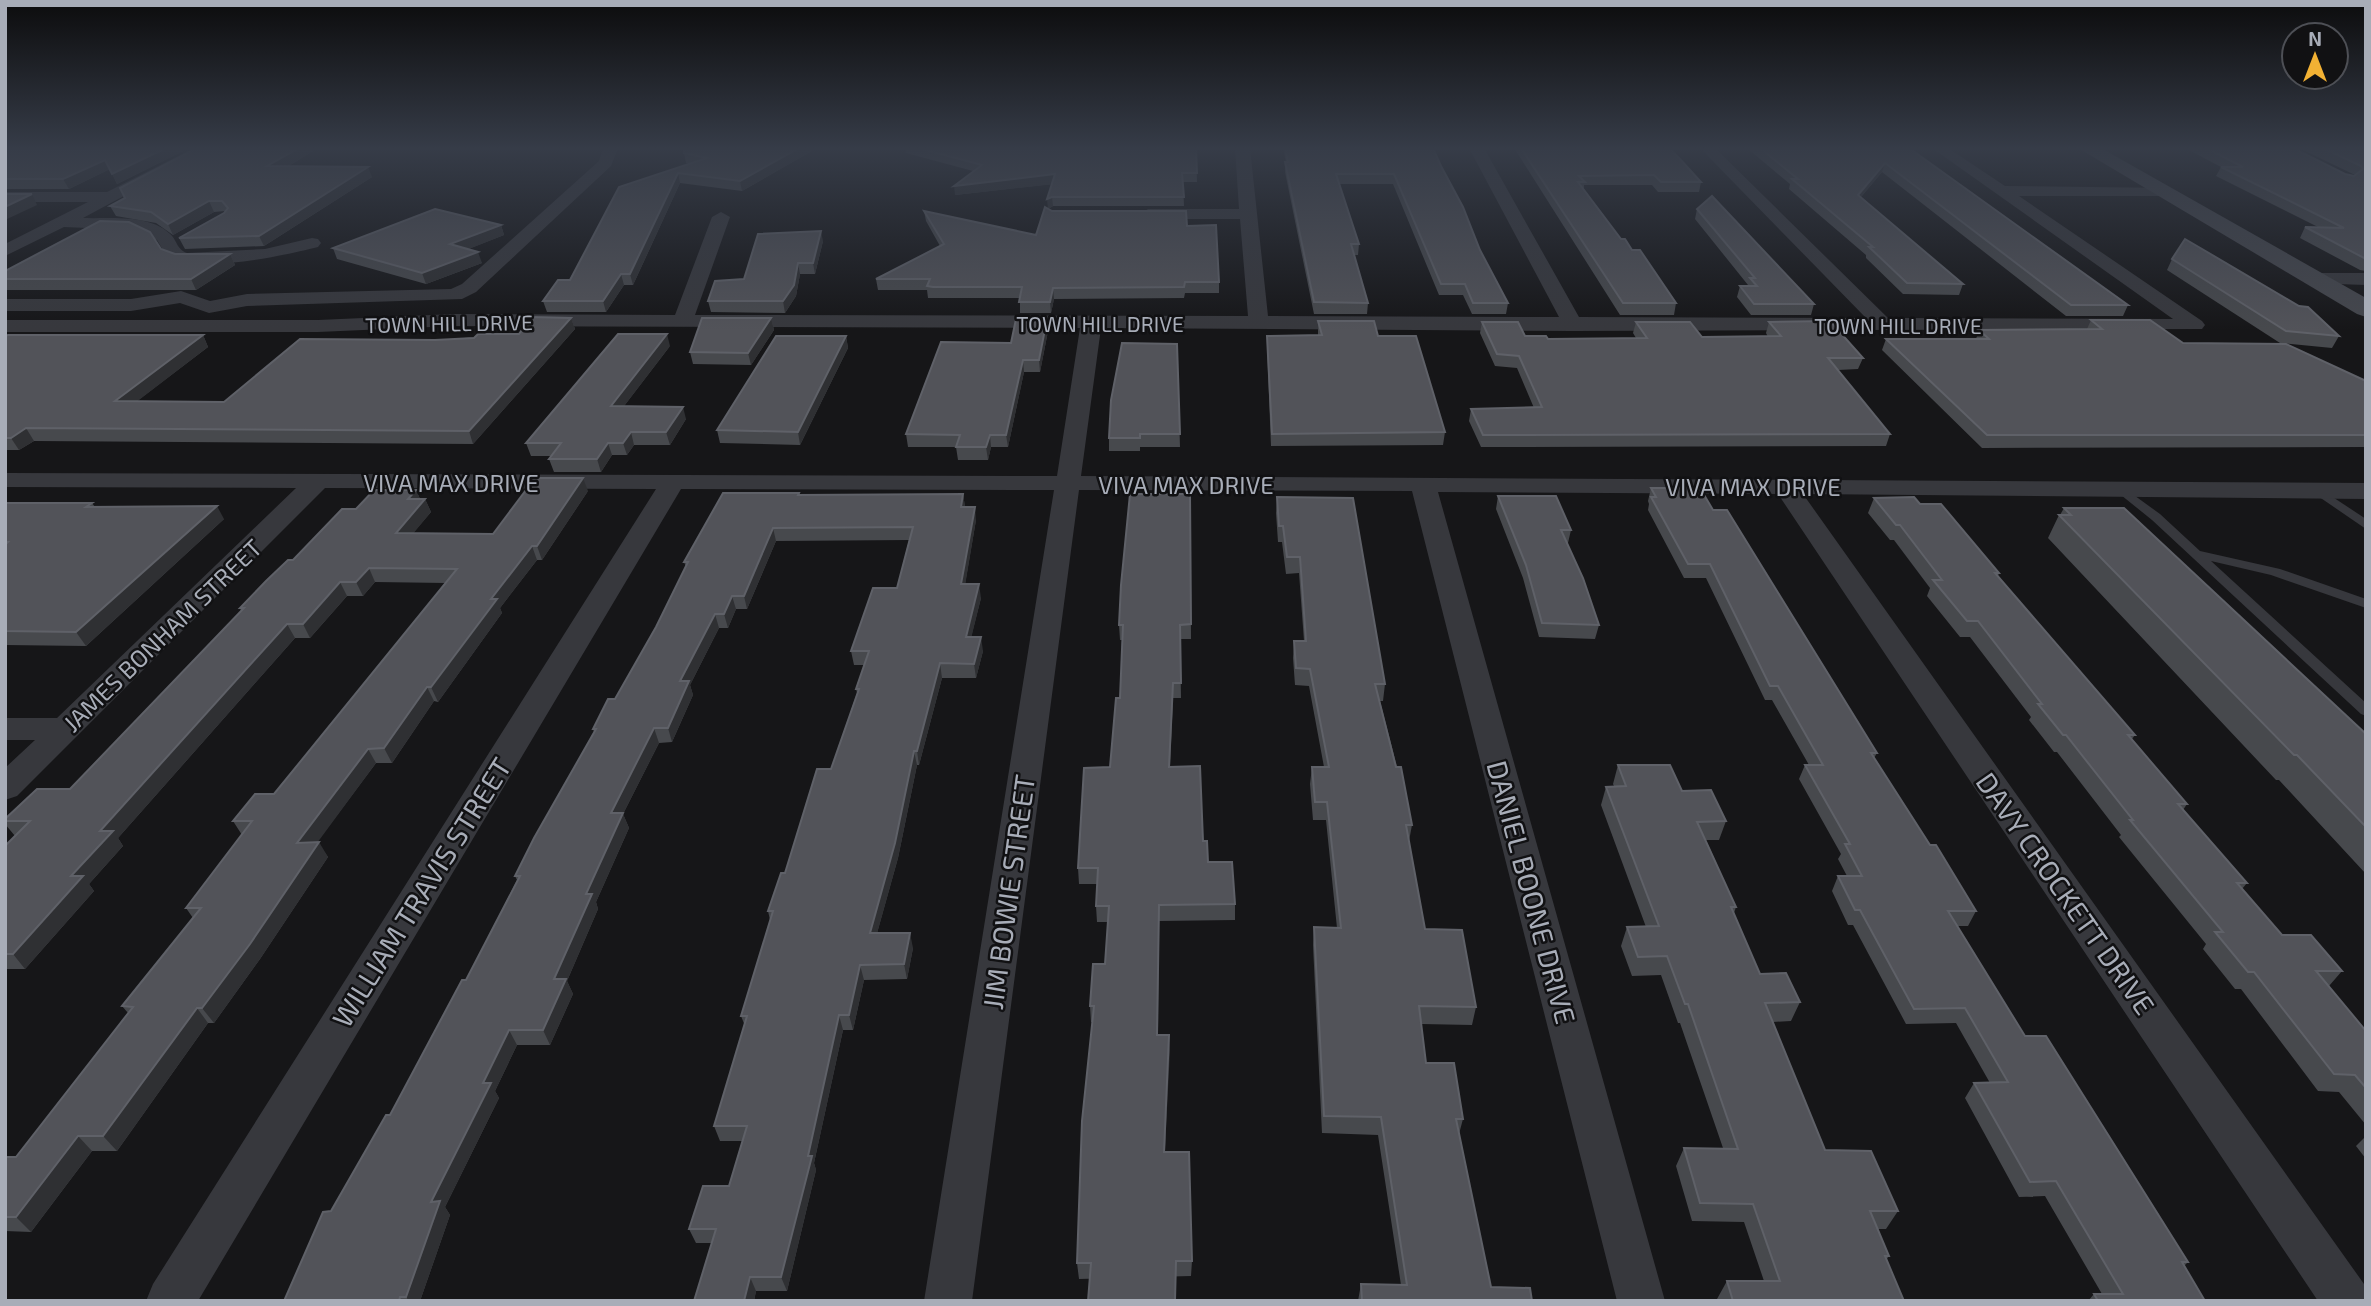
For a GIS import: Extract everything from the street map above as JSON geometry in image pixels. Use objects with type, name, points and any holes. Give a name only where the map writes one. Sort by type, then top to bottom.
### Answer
[{"type":"main road","points":[[2195,209],[2366,309]]},
{"type":"street","points":[[5,251],[87,209]]},
{"type":"street","points":[[5,304],[131,305],[181,297],[209,307],[247,300],[455,295],[469,288],[556,209]]},
{"type":"street","points":[[1248,209],[1259,324]]},
{"type":"street","points":[[1509,209],[1573,325]]},
{"type":"street","points":[[1768,209],[1883,324]]},
{"type":"street","name":"TOWN HILL DRIVE","points":[[5,326],[318,326],[454,320],[1091,324],[2195,325],[2027,209]]},
{"type":"street","points":[[1131,214],[1249,214]]},
{"type":"street","points":[[683,321],[721,217]]},
{"type":"street","points":[[62,222],[127,224],[149,228],[163,236],[174,255],[187,258],[230,258],[265,254],[312,243]]},
{"type":"street","points":[[39,234],[149,228]]},
{"type":"street","points":[[169,248],[190,236]]},
{"type":"street","points":[[2314,279],[2366,279]]},
{"type":"street","name":"JIM BOWIE STREET","points":[[948,1301],[1091,324]]},
{"type":"street","name":"VIVA MAX DRIVE","points":[[5,480],[1423,484],[2366,491]]},
{"type":"street","name":"JAMES BONHAM STREET","points":[[5,788],[318,481]]},
{"type":"street","name":"WILLIAM TRAVIS STREET","points":[[170,1301],[673,482]]},
{"type":"street","name":"DANIEL BOONE DRIVE","points":[[1423,484],[1641,1301]]},
{"type":"street","name":"DAVY CROCKETT DRIVE","points":[[1785,486],[2347,1301]]},
{"type":"street","points":[[5,729],[66,729]]},
{"type":"lane","points":[[2120,489],[2196,554],[2366,711]]},
{"type":"lane","points":[[2316,490],[2366,525]]},
{"type":"lane","points":[[2196,554],[2275,572],[2366,604]]},
{"type":"building","points":[[130,209],[195,209],[168,224],[151,212]]},
{"type":"building","points":[[227,209],[302,209],[259,236],[179,238]]},
{"type":"building","points":[[435,209],[501,225],[450,244],[478,252],[422,273],[333,248]]},
{"type":"building","points":[[607,209],[661,209],[630,274],[621,274],[603,301],[543,301],[558,280],[570,280]]},
{"type":"building","points":[[1044,209],[1186,211],[1187,226],[1216,225],[1219,282],[1185,282],[1184,287],[1053,288],[1050,302],[1019,302],[1022,287],[933,287],[927,286],[930,279],[876,279],[944,244],[924,211],[1036,235]]},
{"type":"building","points":[[1295,209],[1347,209],[1359,244],[1351,244],[1368,303],[1314,302]]},
{"type":"building","points":[[1409,209],[1464,209],[1480,250],[1508,303],[1473,303],[1465,284],[1441,284]]},
{"type":"building","points":[[1561,209],[1598,209],[1632,250],[1640,250],[1676,303],[1623,303]]},
{"type":"building","points":[[1697,209],[1724,209],[1814,304],[1754,304],[1740,286],[1757,286],[1750,278],[1755,278]]},
{"type":"building","points":[[1828,209],[1874,209],[1963,284],[1907,283],[1869,247],[1873,247]]},
{"type":"building","points":[[1945,209],[1994,209],[2128,305],[2071,305]]},
{"type":"building","points":[[2306,209],[2366,209],[2366,259],[2305,227],[2344,228]]},
{"type":"building","points":[[100,221],[129,222],[150,232],[161,249],[175,254],[230,254],[191,279],[5,279],[5,271]]},
{"type":"building","points":[[821,231],[813,263],[798,263],[794,285],[783,301],[708,301],[715,281],[744,279],[758,234]]},
{"type":"building","points":[[2185,239],[2299,306],[2308,307],[2339,336],[2286,331],[2172,259]]},
{"type":"building","points":[[531,317],[571,318],[469,431],[26,428],[11,438],[5,438],[5,336],[8,335],[203,335],[115,401],[224,402],[300,339],[435,340],[474,338],[478,334],[519,334]]},
{"type":"building","points":[[702,318],[771,318],[748,353],[690,352]]},
{"type":"building","points":[[1016,319],[1047,319],[1039,360],[1023,360],[1006,435],[990,435],[986,447],[956,447],[960,435],[906,434],[941,342],[1011,343]]},
{"type":"building","points":[[2091,320],[2150,320],[2183,343],[2286,344],[2366,381],[2366,435],[1987,435],[1886,339],[1989,339],[1979,330],[2102,329]]},
{"type":"building","points":[[1318,321],[1374,321],[1378,336],[1416,336],[1445,432],[1272,434],[1267,336],[1322,335]]},
{"type":"building","points":[[1830,321],[1863,358],[1828,358],[1890,434],[1483,435],[1471,409],[1542,407],[1519,356],[1497,354],[1482,322],[1518,322],[1525,336],[1546,336],[1548,339],[1647,338],[1636,322],[1690,322],[1702,337],[1781,336],[1769,322]]},
{"type":"building","points":[[618,334],[667,334],[611,406],[683,407],[666,432],[631,432],[623,443],[608,443],[597,459],[549,459],[561,443],[526,443]]},
{"type":"building","points":[[776,336],[846,336],[798,432],[717,430]]},
{"type":"building","points":[[1122,343],[1177,344],[1180,434],[1140,434],[1140,438],[1109,438],[1111,400]]},
{"type":"building","points":[[535,478],[583,478],[537,546],[532,546],[491,599],[497,599],[431,687],[427,687],[384,748],[368,749],[297,843],[319,842],[250,944],[202,1008],[197,1008],[103,1136],[78,1136],[16,1217],[5,1217],[5,1157],[16,1157],[133,1007],[122,1006],[201,908],[186,908],[252,821],[233,821],[255,794],[274,794],[457,569],[369,568],[356,582],[340,582],[303,624],[287,624],[100,831],[113,831],[71,876],[83,876],[13,954],[5,954],[5,846],[30,821],[5,819],[37,789],[70,789],[244,608],[240,608],[266,581],[288,560],[293,560],[342,509],[356,509],[374,490],[416,490],[408,499],[425,499],[396,533],[493,534]]},
{"type":"building","points":[[1651,488],[1700,488],[1713,510],[1727,510],[1877,753],[1871,753],[1930,845],[1936,845],[1976,911],[1948,911],[2025,1036],[2046,1036],[2188,1262],[2182,1262],[2205,1301],[2098,1301],[2094,1294],[2123,1294],[2056,1181],[2030,1182],[1974,1083],[2008,1082],[1965,1008],[1914,1009],[1860,910],[1855,910],[1838,876],[1862,876],[1845,844],[1850,844],[1805,765],[1823,765],[1778,686],[1770,686],[1710,564],[1688,564],[1651,497],[1656,497]]},
{"type":"building","points":[[723,493],[963,494],[961,507],[975,507],[961,584],[979,584],[966,637],[981,637],[974,664],[940,663],[917,751],[914,751],[895,843],[870,933],[910,933],[904,964],[860,965],[849,1015],[839,1015],[808,1156],[812,1156],[781,1277],[750,1277],[744,1301],[694,1301],[716,1229],[689,1229],[703,1186],[729,1186],[747,1126],[714,1126],[747,1016],[741,1016],[773,911],[768,911],[781,873],[785,873],[817,769],[831,769],[859,689],[856,689],[869,651],[851,651],[873,588],[897,588],[913,527],[773,528],[744,596],[732,596],[724,614],[715,614],[680,681],[689,681],[668,728],[654,728],[611,813],[623,813],[586,894],[592,894],[554,979],[566,979],[543,1030],[509,1030],[483,1083],[491,1083],[431,1202],[440,1201],[406,1297],[400,1297],[399,1301],[284,1301],[323,1212],[331,1211],[386,1115],[390,1115],[462,980],[466,980],[520,876],[515,876],[534,838],[596,729],[593,729],[608,699],[615,699],[656,627],[688,562],[684,562]]},
{"type":"building","points":[[1130,494],[1190,494],[1191,624],[1180,625],[1181,683],[1173,683],[1169,767],[1200,766],[1203,841],[1207,841],[1208,862],[1232,862],[1235,904],[1159,905],[1157,1035],[1169,1035],[1164,1152],[1189,1152],[1192,1261],[1176,1261],[1175,1301],[1088,1301],[1091,1263],[1077,1263],[1082,1121],[1094,1006],[1090,1006],[1093,964],[1105,964],[1109,906],[1096,906],[1098,868],[1078,868],[1084,768],[1110,767],[1116,698],[1120,698],[1123,625],[1119,625]]},
{"type":"building","points":[[1498,496],[1556,496],[1571,530],[1561,530],[1583,578],[1599,625],[1542,623],[1526,565]]},
{"type":"building","points":[[1277,497],[1353,498],[1385,684],[1375,684],[1396,767],[1401,767],[1412,825],[1406,825],[1425,929],[1462,930],[1476,1007],[1419,1006],[1426,1063],[1454,1063],[1463,1119],[1456,1119],[1491,1287],[1530,1288],[1532,1301],[1362,1301],[1361,1284],[1407,1285],[1381,1117],[1324,1116],[1314,927],[1341,928],[1327,802],[1315,802],[1312,767],[1329,767],[1310,669],[1296,668],[1294,641],[1306,641],[1300,557],[1287,557],[1283,526],[1279,526]]},
{"type":"building","points":[[1914,497],[1920,504],[1941,504],[1999,573],[1995,573],[2135,735],[2128,735],[2187,804],[2178,804],[2247,883],[2237,883],[2282,935],[2311,935],[2342,971],[2316,971],[2366,1031],[2366,1088],[2355,1075],[2334,1074],[2254,972],[2248,972],[2215,932],[2223,932],[2130,820],[2133,820],[2066,735],[2063,735],[2038,704],[2042,704],[1978,621],[1967,621],[1933,580],[1942,580],[1900,525],[1896,525],[1874,498]]},
{"type":"building","points":[[5,503],[92,503],[86,507],[217,506],[76,632],[5,631],[5,545],[8,542],[5,542]]},
{"type":"building","points":[[2064,508],[2124,508],[2366,734],[2366,827],[2059,515],[2071,515]]},
{"type":"building","points":[[1618,765],[1670,765],[1682,791],[1711,790],[1726,821],[1697,822],[1736,907],[1731,907],[1760,974],[1786,973],[1800,1002],[1765,1003],[1825,1150],[1871,1151],[1898,1211],[1870,1211],[1904,1301],[1733,1301],[1727,1281],[1780,1281],[1753,1204],[1700,1203],[1684,1148],[1738,1149],[1688,1004],[1685,1004],[1667,956],[1638,957],[1627,927],[1659,926],[1606,787],[1626,786]]}]
